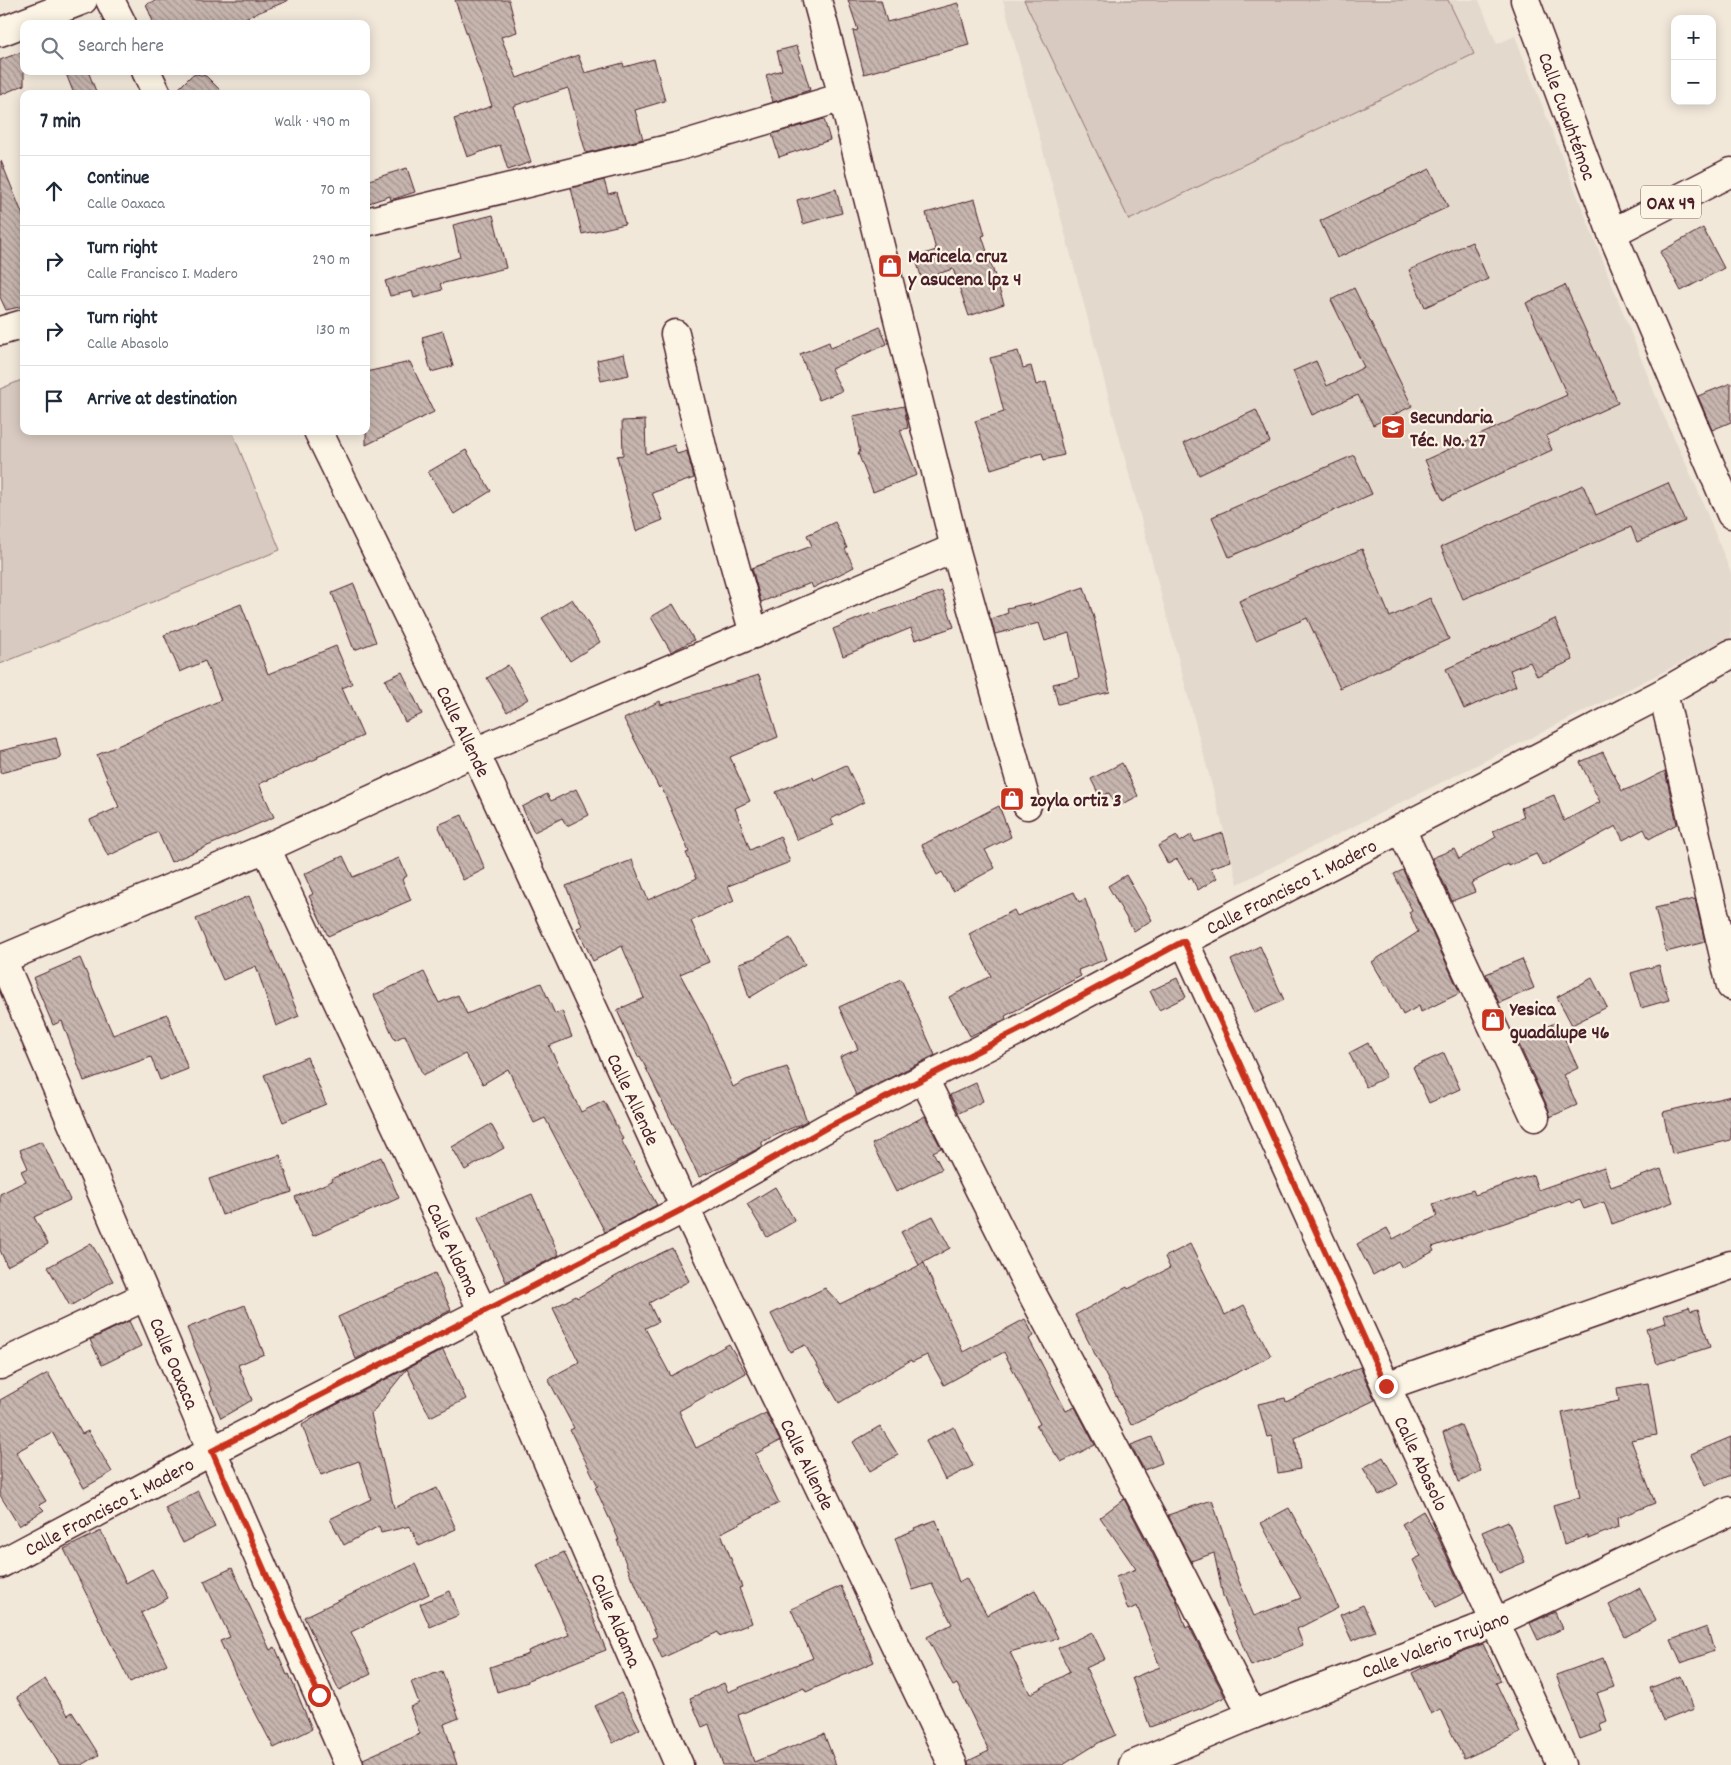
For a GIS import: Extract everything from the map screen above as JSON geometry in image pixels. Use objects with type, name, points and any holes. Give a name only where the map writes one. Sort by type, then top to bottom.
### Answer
[{"type":"street","points":[[31,20],[83,0]]},
{"type":"street","points":[[110,0],[120,20]]},
{"type":"street","points":[[817,0],[843,97],[955,548],[1027,805]]},
{"type":"street","name":"Calle Cuauhtémoc","points":[[1525,0],[1612,233],[1731,514]]},
{"type":"street","points":[[0,32],[20,24]]},
{"type":"street","points":[[148,75],[155,90]]},
{"type":"street","points":[[370,221],[676,147],[843,97]]},
{"type":"street","name":"OAX 49","points":[[1612,233],[1731,172]]},
{"type":"street","points":[[0,331],[20,325]]},
{"type":"street","points":[[675,334],[704,455],[754,634]]},
{"type":"street","name":"Calle Allende","points":[[320,435],[474,752],[685,1208],[953,1765]]},
{"type":"street","points":[[1,960],[266,848],[474,752],[955,548]]},
{"type":"street","name":"Calle Francisco I. Madero","points":[[0,1564],[212,1451],[685,1208],[828,1127],[924,1079],[1184,941],[1663,693],[1731,654]]},
{"type":"street","points":[[1663,693],[1731,986]]},
{"type":"street","points":[[1401,829],[1535,1117]]},
{"type":"street","name":"Calle Aldama","points":[[266,848],[483,1312],[679,1765]]},
{"type":"street","name":"Calle Abasolo","points":[[1184,941],[1561,1765]]},
{"type":"street","name":"Calle Oaxaca","points":[[1,960],[349,1765]]},
{"type":"street","points":[[924,1079],[1028,1286],[1162,1537],[1252,1714]]},
{"type":"street","points":[[1386,1386],[1731,1264]]},
{"type":"street","points":[[0,1365],[146,1296]]},
{"type":"street","name":"Calle Valerio Trujano","points":[[1133,1765],[1252,1714],[1496,1622],[1731,1511]]},
{"type":"shaded area","name":"Secundaria Téc. No. 27","points":[[1003,0],[1479,0],[1497,44],[1515,36],[1660,407],[1696,486],[1731,573],[1731,638],[1238,884]]},
{"type":"shaded area","points":[[1024,0],[1448,0],[1474,54],[1129,220]]},
{"type":"shaded area","points":[[20,381],[20,435],[234,435],[280,550],[0,664],[0,389]]},
{"type":"building","points":[[157,0],[287,0],[240,20],[152,20],[146,4]]},
{"type":"building","points":[[455,0],[509,0],[517,32],[501,37],[517,78],[578,55],[585,73],[623,63],[624,67],[654,59],[665,101],[635,110],[643,139],[586,153],[568,88],[513,106],[531,162],[508,170],[500,145],[467,157],[454,119],[492,106]]},
{"type":"building","points":[[848,0],[881,0],[887,22],[958,3],[969,45],[864,74],[853,31],[858,30]]},
{"type":"building","points":[[797,46],[810,90],[773,102],[766,75],[782,70],[777,51]]},
{"type":"building","points":[[20,52],[20,75],[24,75],[24,85],[0,95],[0,60]]},
{"type":"building","points":[[67,75],[90,75],[95,90],[72,90]]},
{"type":"building","points":[[191,76],[206,76],[220,90],[177,90]]},
{"type":"building","points":[[824,119],[830,140],[779,157],[772,134]]},
{"type":"building","points":[[1,161],[20,208],[20,307],[6,310],[0,297]]},
{"type":"building","points":[[407,168],[415,192],[391,200],[390,196],[370,203],[370,180]]},
{"type":"building","points":[[1430,169],[1448,207],[1337,258],[1320,221]]},
{"type":"building","points":[[604,180],[608,194],[616,192],[625,224],[582,234],[571,188]]},
{"type":"building","points":[[836,189],[842,213],[803,224],[797,200]]},
{"type":"building","points":[[975,199],[985,235],[982,236],[1004,304],[969,316],[953,269],[922,279],[915,257],[936,250],[926,213]]},
{"type":"building","points":[[493,215],[506,268],[440,284],[442,290],[414,298],[412,291],[390,296],[385,281],[460,257],[453,225]]},
{"type":"building","points":[[1703,228],[1724,268],[1681,291],[1660,252]]},
{"type":"building","points":[[1472,242],[1488,279],[1425,307],[1409,270]]},
{"type":"building","points":[[1565,285],[1618,403],[1546,436],[1552,450],[1443,500],[1425,460],[1567,395],[1526,303]]},
{"type":"building","points":[[1354,288],[1412,406],[1373,425],[1358,395],[1312,415],[1293,371],[1316,361],[1327,386],[1364,367],[1331,300]]},
{"type":"building","points":[[880,327],[887,344],[831,369],[842,391],[819,400],[800,354],[829,342],[831,348]]},
{"type":"building","points":[[443,331],[453,366],[431,372],[422,337]]},
{"type":"building","points":[[1018,351],[1023,368],[1031,366],[1036,385],[1046,382],[1064,455],[1044,460],[1042,453],[991,469],[975,421],[1004,412],[990,358]]},
{"type":"building","points":[[624,354],[629,375],[601,381],[597,360]]},
{"type":"building","points":[[410,362],[434,412],[366,445],[366,435],[370,435],[370,371]]},
{"type":"building","points":[[1731,383],[1731,422],[1712,430],[1698,396]]},
{"type":"building","points":[[904,406],[908,428],[900,430],[917,475],[873,492],[858,453],[860,453],[853,416]]},
{"type":"building","points":[[1256,410],[1270,442],[1199,475],[1184,443]]},
{"type":"building","points":[[645,420],[646,454],[674,445],[677,454],[687,451],[694,478],[652,493],[663,520],[636,531],[617,456],[623,455],[622,421]]},
{"type":"building","points":[[466,450],[491,491],[454,514],[428,472]]},
{"type":"building","points":[[1354,455],[1372,494],[1229,557],[1212,517]]},
{"type":"building","points":[[1668,483],[1685,521],[1637,542],[1631,527],[1463,599],[1441,547],[1583,485],[1596,515]]},
{"type":"building","points":[[835,522],[854,567],[813,588],[811,583],[761,602],[752,568],[812,546],[807,535]]},
{"type":"building","points":[[1362,549],[1390,617],[1430,598],[1449,639],[1340,688],[1307,618],[1256,640],[1239,601]]},
{"type":"building","points":[[354,584],[376,642],[354,650],[332,593]]},
{"type":"building","points":[[1084,587],[1096,624],[1110,692],[1058,704],[1053,684],[1079,678],[1069,633],[1045,641],[1039,623],[995,634],[991,619],[1008,613],[1007,608],[1029,603],[1029,606]]},
{"type":"building","points":[[942,591],[954,627],[915,640],[911,628],[843,656],[833,629],[872,613]]},
{"type":"building","points":[[572,599],[600,642],[570,661],[542,618]]},
{"type":"building","points":[[241,604],[268,674],[336,646],[352,684],[342,688],[363,736],[259,784],[274,817],[171,862],[158,832],[108,856],[90,820],[119,807],[97,755],[221,700],[205,661],[180,672],[164,635]]},
{"type":"building","points":[[673,604],[694,640],[671,652],[651,617]]},
{"type":"building","points":[[1555,619],[1573,660],[1537,676],[1530,662],[1510,670],[1516,686],[1464,709],[1446,669]]},
{"type":"building","points":[[508,665],[528,699],[507,712],[487,678]]},
{"type":"building","points":[[402,672],[422,714],[405,722],[385,680]]},
{"type":"building","points":[[759,675],[778,737],[730,757],[750,801],[735,808],[750,850],[780,836],[790,862],[728,886],[734,901],[691,921],[709,962],[680,974],[707,1024],[733,1087],[746,1080],[787,1067],[807,1121],[761,1142],[763,1146],[699,1177],[640,1056],[638,1057],[617,1010],[644,998],[622,946],[593,961],[577,928],[582,926],[566,886],[632,860],[648,900],[697,878],[686,853],[689,852],[661,786],[659,788],[624,719],[660,701],[661,705]]},
{"type":"building","points":[[56,738],[61,758],[0,773],[0,751]]},
{"type":"building","points":[[1603,752],[1622,791],[1665,771],[1677,824],[1649,839],[1644,829],[1623,840],[1616,826],[1543,866],[1536,854],[1509,866],[1508,864],[1471,883],[1475,892],[1452,901],[1432,858],[1454,849],[1459,859],[1496,837],[1493,831],[1524,817],[1521,808],[1554,795],[1564,821],[1600,802],[1580,762]]},
{"type":"building","points":[[1122,763],[1138,796],[1117,807],[1109,793],[1100,797],[1091,779]]},
{"type":"building","points":[[846,765],[864,802],[831,819],[834,825],[797,840],[776,792],[813,777],[814,780]]},
{"type":"building","points":[[576,789],[589,815],[567,826],[562,818],[534,832],[522,807],[547,794],[551,801]]},
{"type":"building","points":[[999,806],[1011,837],[985,850],[995,868],[953,891],[942,872],[937,875],[922,845]]},
{"type":"building","points":[[462,815],[485,869],[463,880],[438,825]]},
{"type":"building","points":[[1223,833],[1231,861],[1210,868],[1217,878],[1198,890],[1177,859],[1168,864],[1158,846],[1177,836],[1180,842],[1191,835],[1195,842]]},
{"type":"building","points":[[343,856],[353,877],[399,858],[407,876],[402,879],[411,900],[328,936],[309,896],[313,894],[304,874]]},
{"type":"building","points":[[1403,870],[1460,993],[1421,1012],[1419,1006],[1403,1015],[1388,985],[1386,986],[1372,962],[1418,932],[1409,912],[1412,910],[1394,874]]},
{"type":"building","points":[[1126,875],[1152,920],[1134,931],[1108,886]]},
{"type":"building","points":[[1074,892],[1079,902],[1085,899],[1107,959],[1078,970],[1081,976],[1005,1016],[1006,1019],[970,1036],[949,997],[991,976],[969,934],[1014,910],[1017,916]]},
{"type":"building","points":[[249,896],[299,1016],[276,1026],[256,966],[223,980],[196,919]]},
{"type":"building","points":[[1695,899],[1705,942],[1666,952],[1655,908]]},
{"type":"building","points":[[790,938],[805,964],[749,998],[739,963],[755,958]]},
{"type":"building","points":[[1260,946],[1284,1000],[1255,1013],[1231,960]]},
{"type":"building","points":[[80,958],[113,1035],[167,1014],[188,1069],[160,1080],[151,1057],[84,1081],[62,1021],[53,1025],[33,978]]},
{"type":"building","points":[[1522,959],[1534,988],[1499,1003],[1486,974]]},
{"type":"building","points":[[1659,965],[1669,1000],[1641,1008],[1631,973]]},
{"type":"building","points":[[424,972],[439,1003],[458,995],[467,1014],[541,983],[555,1014],[562,1011],[572,1037],[549,1046],[581,1112],[604,1101],[623,1139],[621,1140],[657,1205],[605,1232],[545,1118],[534,1123],[508,1069],[483,1084],[465,1054],[423,1075],[405,1035],[395,1040],[374,995]]},
{"type":"building","points":[[1177,978],[1186,997],[1159,1010],[1150,991]]},
{"type":"building","points":[[1592,978],[1607,1007],[1572,1025],[1557,997]]},
{"type":"building","points":[[901,979],[935,1055],[856,1095],[840,1057],[858,1049],[839,1007]]},
{"type":"building","points":[[1557,1022],[1578,1068],[1564,1075],[1577,1105],[1550,1117],[1549,1110],[1517,1040]]},
{"type":"building","points":[[1368,1043],[1386,1077],[1366,1087],[1349,1053]]},
{"type":"building","points":[[1444,1053],[1460,1089],[1429,1103],[1413,1067]]},
{"type":"building","points":[[307,1057],[326,1104],[283,1122],[264,1075]]},
{"type":"building","points":[[976,1083],[983,1101],[959,1113],[950,1095]]},
{"type":"building","points":[[1731,1096],[1731,1140],[1672,1154],[1663,1112]]},
{"type":"building","points":[[925,1116],[941,1148],[933,1152],[942,1169],[896,1192],[872,1144]]},
{"type":"building","points":[[491,1124],[504,1148],[465,1170],[452,1147]]},
{"type":"building","points":[[42,1141],[70,1200],[34,1217],[48,1244],[7,1266],[0,1250],[0,1194],[26,1181],[21,1171],[28,1168],[20,1150]]},
{"type":"building","points":[[280,1155],[292,1192],[222,1215],[209,1179]]},
{"type":"building","points":[[381,1157],[399,1198],[313,1236],[295,1197]]},
{"type":"building","points":[[1604,1167],[1611,1187],[1661,1169],[1673,1202],[1612,1224],[1604,1202],[1584,1209],[1580,1200],[1572,1203],[1571,1201],[1432,1247],[1434,1251],[1402,1268],[1398,1261],[1373,1275],[1357,1244],[1387,1228],[1393,1239],[1437,1216],[1433,1204],[1473,1190],[1475,1195],[1533,1175],[1538,1190]]},
{"type":"building","points":[[775,1187],[795,1221],[767,1237],[747,1204]]},
{"type":"building","points":[[532,1194],[559,1255],[506,1282],[478,1217]]},
{"type":"building","points":[[933,1216],[950,1248],[919,1265],[901,1232]]},
{"type":"building","points":[[91,1243],[113,1281],[70,1306],[48,1267]]},
{"type":"building","points":[[1190,1244],[1225,1315],[1244,1305],[1271,1356],[1131,1425],[1075,1315],[1127,1287],[1128,1289],[1170,1268],[1165,1257]]},
{"type":"building","points":[[672,1248],[689,1281],[649,1303],[658,1322],[645,1328],[671,1376],[729,1344],[746,1373],[679,1411],[696,1448],[766,1413],[780,1441],[755,1454],[779,1503],[721,1533],[742,1587],[739,1588],[752,1623],[720,1636],[718,1632],[662,1658],[653,1638],[657,1636],[632,1579],[617,1540],[619,1540],[595,1487],[598,1486],[570,1430],[574,1428],[548,1379],[579,1362],[553,1308],[576,1296],[577,1298],[634,1266]]},
{"type":"building","points":[[924,1263],[963,1352],[1025,1319],[1034,1336],[1029,1339],[1066,1411],[1075,1407],[1095,1445],[1061,1462],[1036,1426],[1040,1424],[1004,1352],[944,1385],[927,1355],[912,1362],[911,1360],[839,1403],[805,1345],[790,1352],[771,1314],[825,1288],[840,1304]]},
{"type":"building","points":[[435,1273],[451,1310],[356,1359],[338,1317]]},
{"type":"building","points":[[245,1305],[264,1354],[238,1365],[252,1400],[221,1418],[187,1328]]},
{"type":"building","points":[[1689,1307],[1691,1311],[1698,1309],[1710,1347],[1657,1364],[1646,1329],[1666,1323],[1664,1315]]},
{"type":"building","points":[[129,1321],[141,1346],[102,1365],[90,1340]]},
{"type":"building","points":[[443,1350],[466,1399],[430,1417],[407,1369],[371,1414],[394,1508],[437,1488],[456,1529],[419,1546],[410,1526],[381,1533],[379,1526],[344,1545],[330,1519],[371,1499],[359,1461],[321,1475],[302,1425],[328,1409]]},
{"type":"building","points":[[1360,1367],[1375,1400],[1295,1438],[1300,1469],[1278,1473],[1272,1436],[1267,1437],[1258,1404],[1285,1398],[1286,1402]]},
{"type":"building","points":[[48,1373],[82,1434],[88,1431],[112,1472],[84,1488],[52,1432],[16,1452],[46,1501],[39,1505],[44,1510],[19,1526],[0,1495],[0,1400]]},
{"type":"building","points":[[1648,1383],[1657,1435],[1631,1440],[1655,1503],[1617,1518],[1618,1527],[1588,1539],[1588,1536],[1564,1544],[1553,1505],[1580,1497],[1562,1413],[1619,1401],[1617,1388]]},
{"type":"building","points":[[1461,1425],[1481,1471],[1459,1482],[1443,1433]]},
{"type":"building","points":[[880,1426],[898,1455],[870,1471],[853,1442]]},
{"type":"building","points":[[954,1427],[973,1466],[945,1480],[926,1441]]},
{"type":"building","points":[[1152,1437],[1162,1463],[1144,1470],[1131,1445]]},
{"type":"building","points":[[1731,1437],[1731,1475],[1705,1486],[1691,1454]]},
{"type":"building","points":[[1383,1457],[1398,1484],[1379,1495],[1363,1468]]},
{"type":"building","points":[[198,1491],[215,1527],[183,1543],[165,1508]]},
{"type":"building","points":[[1124,1499],[1176,1599],[1186,1628],[1189,1626],[1225,1697],[1202,1708],[1150,1727],[1132,1678],[1160,1667],[1137,1606],[1128,1610],[1116,1577],[1136,1569],[1100,1517]]},
{"type":"building","points":[[1212,1500],[1238,1579],[1254,1616],[1301,1598],[1261,1523],[1289,1508],[1312,1550],[1338,1608],[1297,1629],[1303,1645],[1251,1666],[1223,1596],[1214,1553],[1191,1561],[1168,1515]]},
{"type":"building","points":[[1423,1511],[1438,1537],[1464,1593],[1436,1607],[1413,1560],[1421,1556],[1402,1524]]},
{"type":"building","points":[[936,1520],[959,1582],[966,1578],[987,1615],[1035,1590],[1058,1638],[1010,1652],[1030,1694],[1070,1672],[1058,1648],[1092,1632],[1105,1659],[1086,1668],[1116,1735],[1100,1742],[1063,1765],[968,1765],[968,1761],[989,1751],[957,1684],[953,1686],[927,1637],[952,1624],[932,1584],[913,1590],[895,1538],[915,1530],[914,1528]]},
{"type":"building","points":[[1508,1521],[1525,1562],[1499,1573],[1482,1532]]},
{"type":"building","points":[[101,1531],[126,1583],[152,1569],[168,1598],[141,1613],[167,1664],[130,1682],[64,1549]]},
{"type":"building","points":[[564,1552],[606,1650],[528,1680],[528,1682],[497,1692],[490,1667],[529,1654],[528,1651],[569,1635],[537,1565]]},
{"type":"building","points":[[415,1564],[429,1594],[351,1632],[371,1674],[339,1690],[304,1617]]},
{"type":"building","points":[[232,1568],[270,1650],[275,1647],[287,1675],[289,1674],[312,1729],[274,1748],[220,1641],[230,1637],[204,1581]]},
{"type":"building","points":[[841,1586],[874,1662],[806,1692],[804,1688],[738,1715],[754,1762],[824,1734],[836,1765],[723,1765],[709,1724],[702,1727],[690,1698],[724,1683],[728,1692],[813,1658],[791,1609]]},
{"type":"building","points":[[1640,1588],[1656,1620],[1625,1637],[1609,1605]]},
{"type":"building","points":[[450,1591],[459,1615],[430,1627],[420,1604]]},
{"type":"building","points":[[1363,1605],[1375,1631],[1352,1641],[1340,1615]]},
{"type":"building","points":[[1555,1612],[1562,1629],[1538,1640],[1530,1623]]},
{"type":"building","points":[[1707,1627],[1714,1651],[1681,1663],[1671,1640]]},
{"type":"building","points":[[1483,1644],[1501,1681],[1496,1683],[1520,1733],[1464,1759],[1440,1709],[1431,1714],[1412,1673],[1437,1661]]},
{"type":"building","points":[[1603,1658],[1614,1687],[1597,1693],[1607,1721],[1600,1724],[1602,1731],[1580,1739],[1556,1675]]},
{"type":"building","points":[[442,1671],[459,1718],[444,1724],[457,1765],[364,1765],[363,1759],[420,1734],[410,1707],[419,1703],[411,1682]]},
{"type":"building","points":[[1681,1676],[1694,1709],[1663,1721],[1650,1688]]},
{"type":"building","points":[[45,1679],[68,1715],[72,1712],[99,1755],[82,1765],[60,1765],[17,1697]]},
{"type":"building","points":[[621,1693],[640,1729],[613,1743],[595,1706]]},
{"type":"place","name":"Maricela cruz y asucena lpz 4","points":[[890,266]]},
{"type":"place","name":"Secundaria Téc. No. 27","points":[[1393,427]]},
{"type":"place","name":"zoyla ortiz 3","points":[[1012,799]]},
{"type":"place","name":"Yesica guadalupe 46","points":[[1493,1020]]},
{"type":"route","points":[[319,1695],[212,1451],[685,1208],[828,1127],[1017,1031],[1184,941],[1386,1386]]}]
